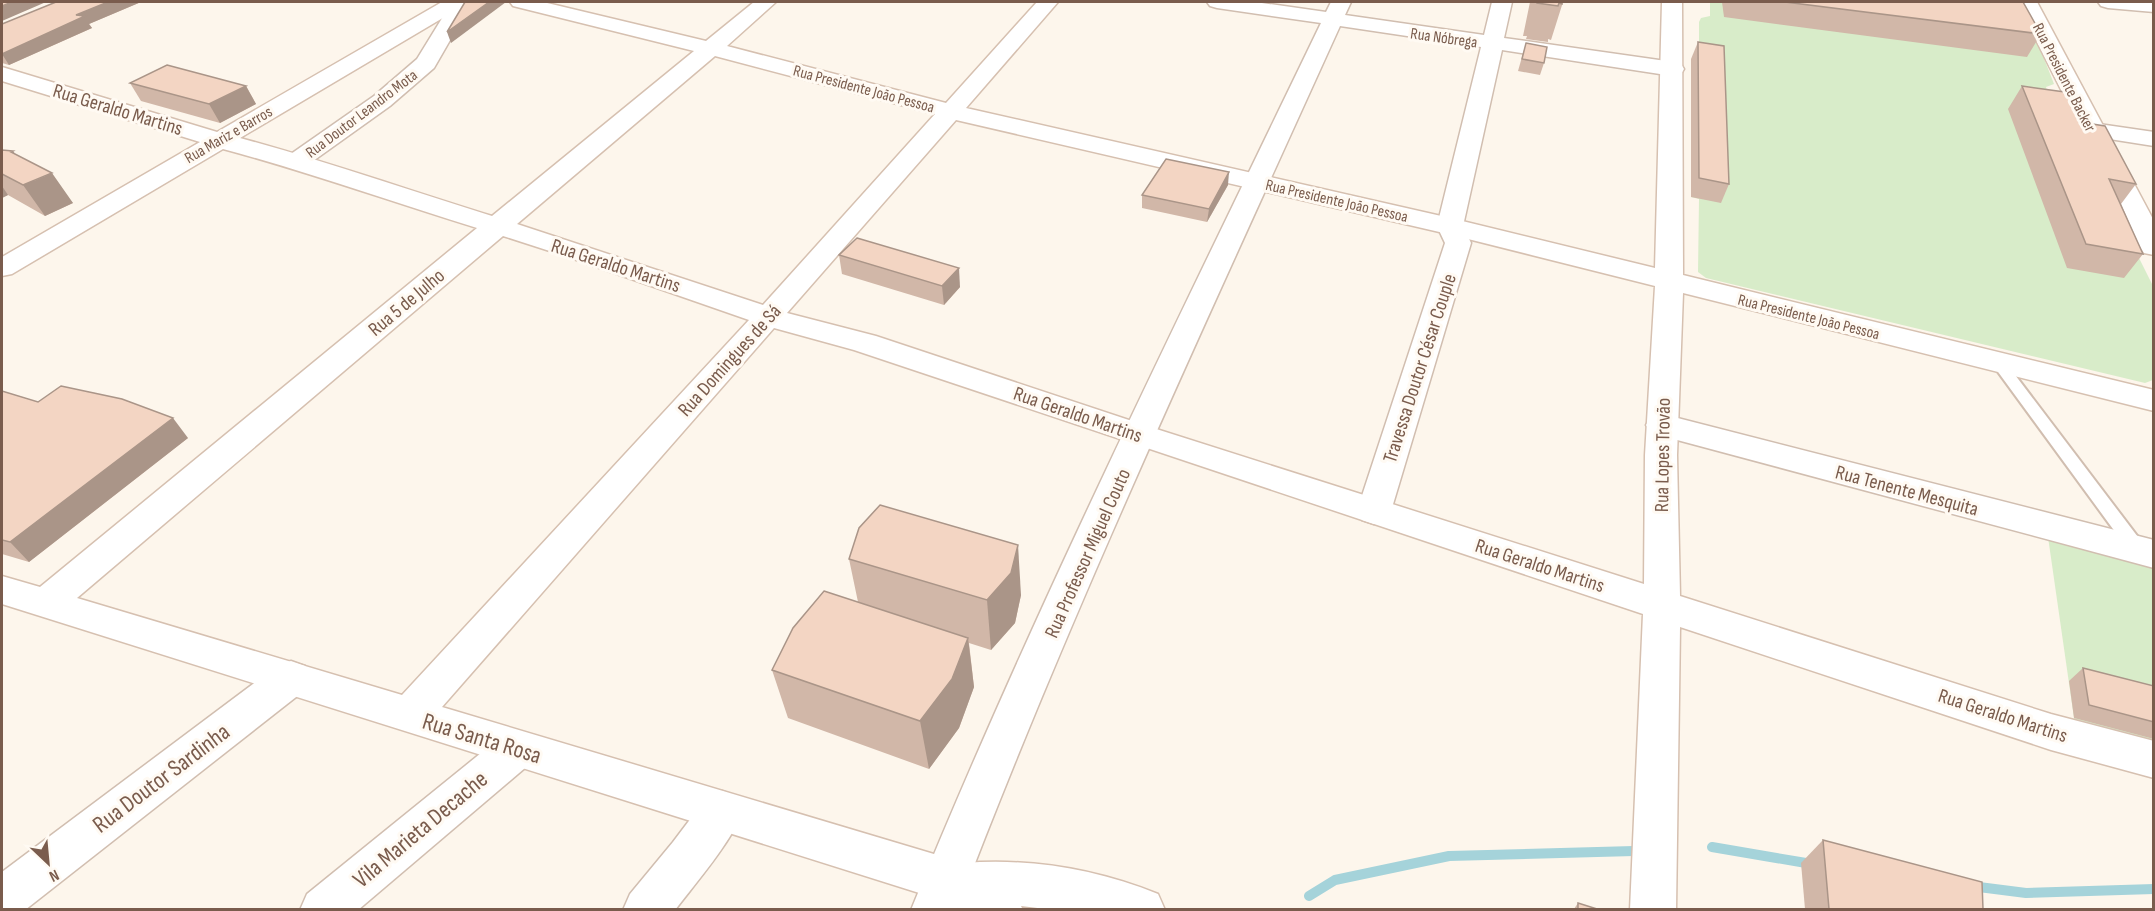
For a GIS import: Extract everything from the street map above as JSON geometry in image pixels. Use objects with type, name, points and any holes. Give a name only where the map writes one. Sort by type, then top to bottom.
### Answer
[{"type":"street","name":"Rua Mariz e Barros","points":[[2,268],[456,2]]},
{"type":"street","name":"Rua Doutor Leandro Mota","points":[[297,161],[382,101],[426,63],[462,2]]},
{"type":"street","name":"Rua Presidente João Pessoa","points":[[520,2],[710,48],[949,111],[1450,226],[2154,401]]},
{"type":"street","name":"Rua 5 de Julho","points":[[46,603],[766,2]]},
{"type":"street","name":"Rua Domingues de Sá","points":[[408,716],[1048,2]]},
{"type":"street","name":"Rua Nóbrega","points":[[1216,2],[1336,11],[1491,43],[1673,69]]},
{"type":"street","points":[[1450,226],[1502,2]]},
{"type":"street","name":"Rua Lopes Trovão","points":[[1653,909],[1662,604],[1662,425],[1669,281],[1672,2]]},
{"type":"street","name":"Rua Presidente Backer","points":[[2027,2],[2154,247]]},
{"type":"street","points":[[2108,2],[2154,6]]},
{"type":"street","name":"Rua Professor Miguel Couto","points":[[948,891],[973,811],[1139,435],[1336,11]]},
{"type":"street","name":"Rua Geraldo Martins","points":[[2,74],[219,140],[297,161],[496,227],[575,250],[768,317],[865,342],[1139,435],[2051,732],[2154,760]]},
{"type":"street","points":[[2092,130],[2154,139]]},
{"type":"street","name":"Travessa Doutor César Couple","points":[[1374,511],[1458,243],[1450,226]]},
{"type":"street","name":"Rua Tenente Mesquita","points":[[1662,425],[2146,552]]},
{"type":"street","name":"Rua Santa Rosa","points":[[2,590],[722,812],[1000,909]]},
{"type":"street","name":"Rua Doutor Sardinha","points":[[2,899],[291,678]]},
{"type":"street","name":"Vila Marieta Decache","points":[[323,909],[517,749]]},
{"type":"street","points":[[646,909],[722,812]]},
{"type":"street","name":"Rua Santa Rosa","points":[[948,891],[1004,882],[1064,888],[1142,909]]},
{"type":"lane","points":[[1998,362],[2146,552]]},
{"type":"green space","points":[[1710,2],[2014,2],[2032,31],[2054,84],[2046,87],[2048,94],[2085,150],[2153,286],[2153,380],[2145,383],[1706,278],[1698,272],[1699,199],[1691,197],[1691,59],[1699,60],[1699,22],[1701,18],[1710,16]]},
{"type":"green space","points":[[2048,537],[2153,565],[2153,745],[2075,725]]},
{"type":"building","points":[[56,2],[108,2],[76,15],[85,16],[2,54],[2,24]]},
{"type":"building","points":[[465,2],[489,2],[447,32]]},
{"type":"building","points":[[1537,2],[1562,2],[1562,4],[1559,3],[1558,6]]},
{"type":"building","points":[[1785,2],[2023,2],[2041,34]]},
{"type":"building","points":[[1698,42],[1724,46],[1729,184],[1699,178]]},
{"type":"building","points":[[1526,43],[1547,47],[1544,63],[1522,59]]},
{"type":"building","points":[[167,65],[246,86],[209,104],[130,83]]},
{"type":"building","points":[[2022,86],[2072,93],[2086,123],[2105,126],[2136,184],[2109,179],[2143,254],[2086,244]]},
{"type":"building","points":[[2,150],[13,151],[11,152],[52,173],[23,185],[2,174]]},
{"type":"building","points":[[1166,159],[1229,172],[1209,209],[1142,195]]},
{"type":"building","points":[[857,238],[959,268],[942,286],[839,255]]},
{"type":"building","points":[[61,386],[122,399],[173,418],[10,542],[2,540],[2,391],[38,402]]},
{"type":"building","points":[[880,505],[1018,545],[1011,573],[987,600],[849,559],[859,528]]},
{"type":"building","points":[[824,591],[968,638],[952,679],[920,721],[772,670],[793,628]]},
{"type":"building","points":[[2083,668],[2154,686],[2154,722],[2089,705]]},
{"type":"building","points":[[1823,840],[1982,882],[1983,909],[1829,909]]},
{"type":"building","points":[[1578,903],[1597,909],[1578,909]]},
{"type":"waterway","points":[[1712,847],[1812,864]]},
{"type":"waterway","points":[[1309,896],[1335,880],[1449,856],[1634,851]]},
{"type":"waterway","points":[[1971,886],[2026,893],[2154,889]]}]
